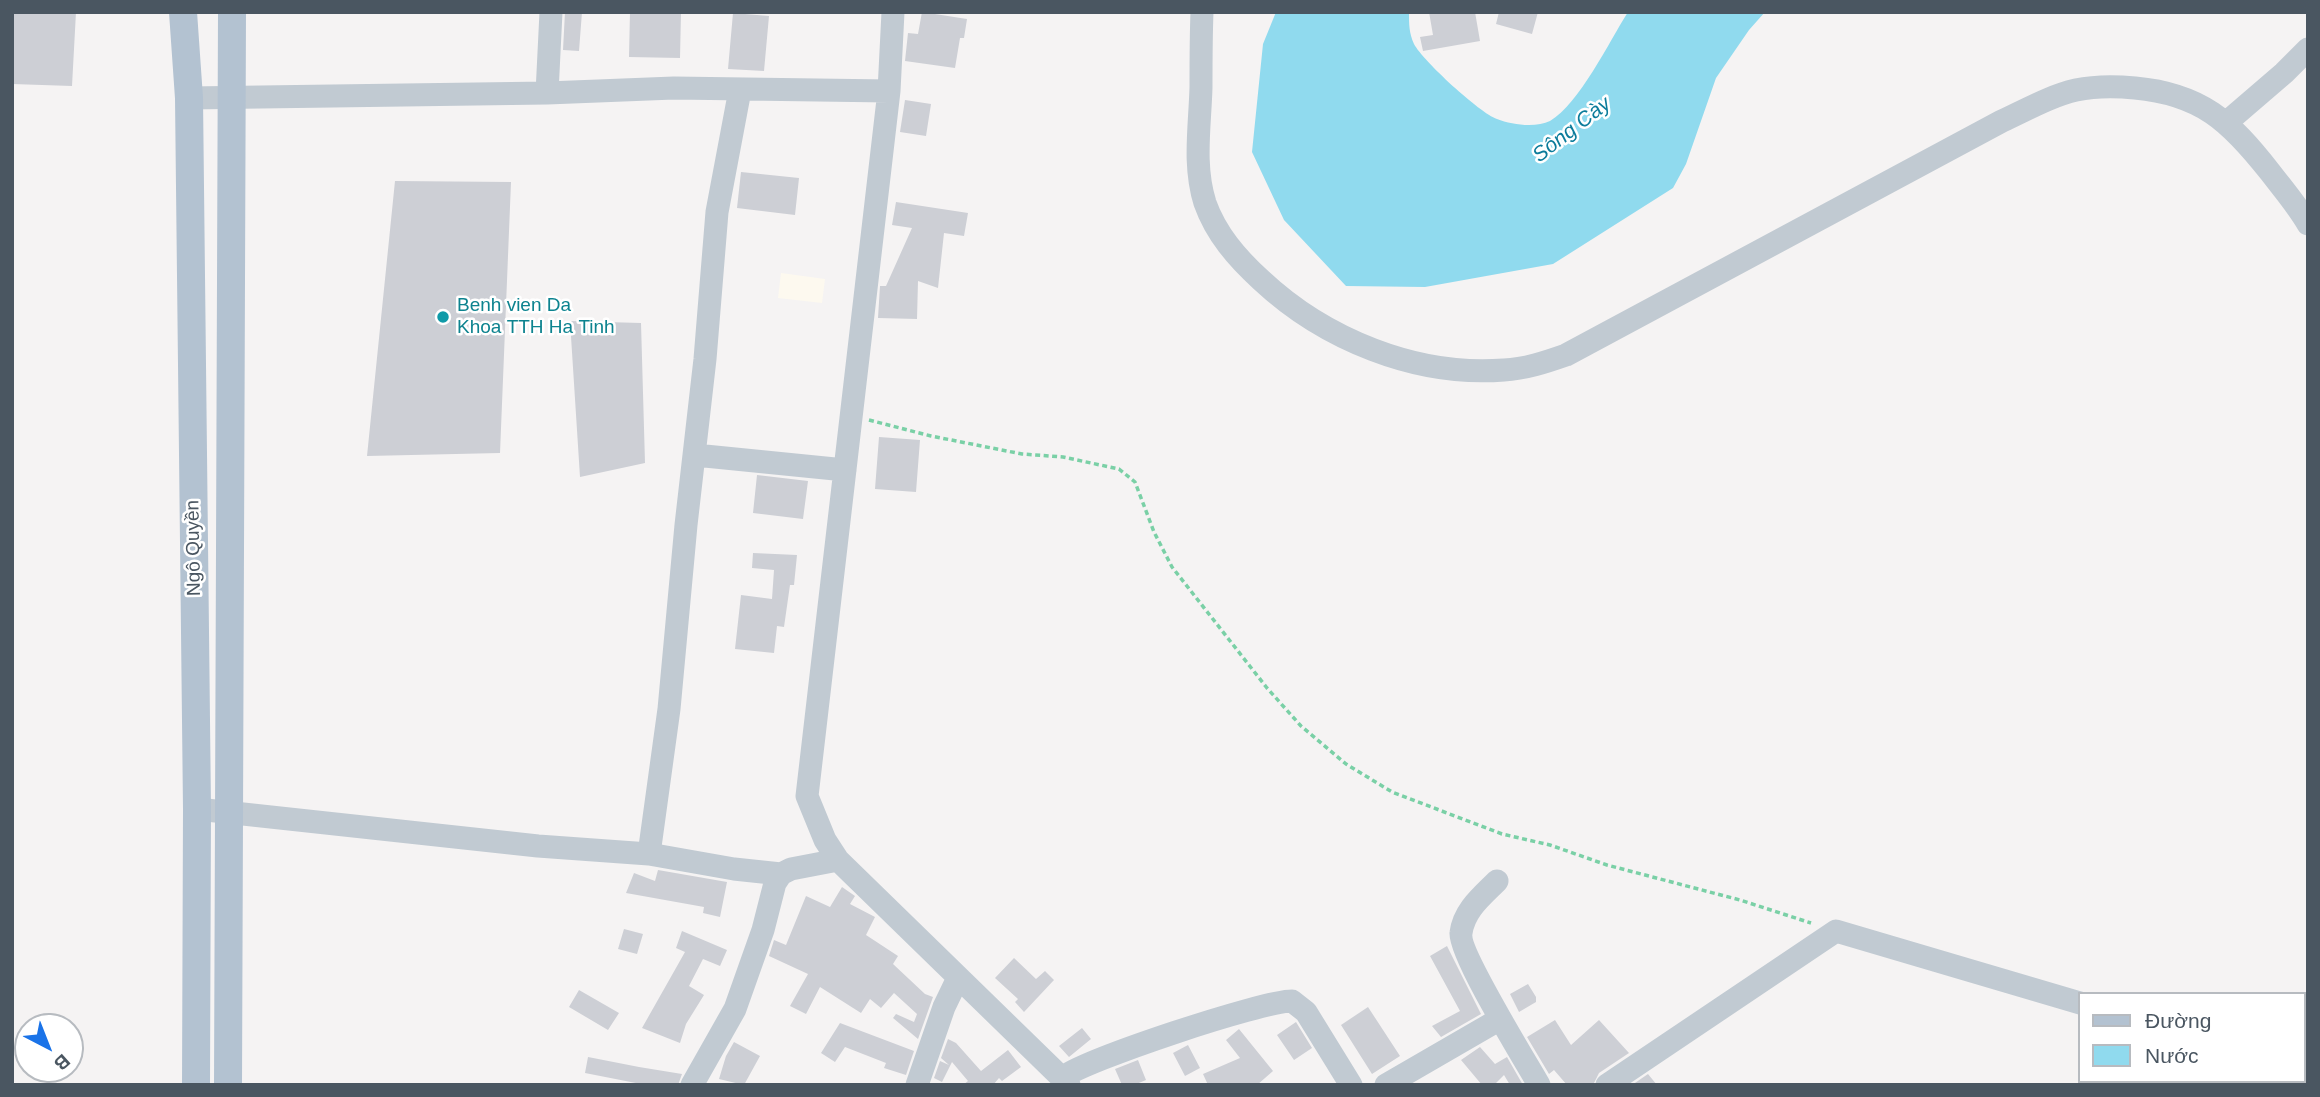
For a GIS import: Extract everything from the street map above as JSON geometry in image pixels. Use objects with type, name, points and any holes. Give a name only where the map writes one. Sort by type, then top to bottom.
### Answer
[{"type":"main road","name":"Ngô Quyền","points":[[183,12],[189,98],[197,808],[196,1085]]},
{"type":"main road","name":"Ngô Quyền","points":[[228,1085],[232,12]]},
{"type":"street","points":[[547,93],[551,12]]},
{"type":"street","points":[[893,12],[889,91],[807,796],[825,840],[838,860],[1065,1082],[1081,1066],[1185,1030],[1263,1006],[1292,1001],[1306,1012],[1351,1085]]},
{"type":"street","points":[[1202,12],[1197,170],[1206,205],[1225,242],[1272,291],[1327,330],[1362,346],[1400,358],[1478,371],[1538,365],[1566,355],[1990,127],[2045,100],[2076,90],[2112,86],[2148,89],[2171,93],[2199,104],[2227,122],[2251,147],[2308,224]]},
{"type":"street","points":[[2227,122],[2308,49]]},
{"type":"street","points":[[189,98],[547,93],[674,88],[889,91]]},
{"type":"street","points":[[649,853],[668,709],[685,525],[695,455],[717,212],[740,90]]},
{"type":"street","points":[[695,455],[845,470]]},
{"type":"street","points":[[197,808],[538,846],[649,853],[781,874]]},
{"type":"street","points":[[692,1085],[735,1009],[763,930],[775,883],[781,874],[791,869],[838,860]]},
{"type":"street","points":[[1497,881],[1475,903],[1464,920],[1460,936],[1500,1019],[1539,1085]]},
{"type":"street","points":[[1607,1085],[1836,931],[2078,1002]]},
{"type":"street","points":[[917,1085],[944,1007],[958,978]]},
{"type":"street","points":[[1386,1085],[1500,1019]]},
{"type":"path","points":[[852,413],[877,423],[931,436],[1022,454],[1063,457],[1119,469],[1135,482],[1154,532],[1172,567],[1267,688],[1301,726],[1346,764],[1392,792],[1502,834],[1550,845],[1606,865],[1741,900],[1836,931]]},
{"type":"shaded area","points":[[781,273],[825,279],[822,303],[778,298]]},
{"type":"water","name":"Sông Cày","points":[[1276,12],[1409,12],[1414,44],[1452,86],[1497,119],[1531,125],[1550,121],[1572,101],[1628,12],[1765,12],[1749,30],[1716,78],[1686,164],[1673,188],[1553,264],[1425,287],[1346,286],[1284,220],[1252,152],[1263,44]]},
{"type":"building","points":[[12,12],[76,12],[72,86],[12,84]]},
{"type":"building","points":[[565,12],[582,12],[579,51],[563,50]]},
{"type":"building","points":[[630,12],[681,12],[680,58],[629,57]]},
{"type":"building","points":[[922,12],[967,19],[964,38],[960,38],[955,68],[905,61],[908,33],[918,34]]},
{"type":"building","points":[[1429,12],[1475,12],[1480,41],[1423,51],[1420,37],[1433,35]]},
{"type":"building","points":[[1499,12],[1538,12],[1532,34],[1496,24]]},
{"type":"building","points":[[733,13],[769,16],[764,71],[728,69]]},
{"type":"building","points":[[905,100],[931,104],[926,136],[900,132]]},
{"type":"building","points":[[741,172],[799,178],[795,215],[737,208]]},
{"type":"building","name":"Benh vien Da Khoa TTH Ha Tinh","points":[[395,181],[511,182],[500,453],[367,456]]},
{"type":"building","points":[[896,202],[968,213],[964,236],[944,233],[938,288],[918,281],[917,319],[878,318],[880,286],[886,286],[912,228],[892,225]]},
{"type":"building","points":[[570,321],[641,323],[645,463],[580,477]]},
{"type":"building","points":[[879,437],[920,440],[916,492],[875,489]]},
{"type":"building","points":[[757,475],[808,481],[803,519],[753,513]]},
{"type":"building","points":[[753,553],[797,555],[794,585],[790,585],[784,627],[777,626],[774,653],[735,649],[741,595],[772,599],[774,570],[752,568]]},
{"type":"building","points":[[658,870],[727,882],[720,917],[703,913],[704,907],[626,893],[634,873],[655,881]]},
{"type":"building","points":[[842,887],[855,896],[850,904],[875,917],[866,935],[898,956],[893,964],[925,994],[933,997],[918,1039],[893,1018],[896,1014],[914,1022],[917,1014],[894,993],[881,1008],[870,999],[861,1013],[820,987],[806,1014],[790,1006],[808,974],[769,956],[774,940],[786,945],[806,896],[830,907]]},
{"type":"building","points":[[624,929],[643,934],[637,954],[618,949]]},
{"type":"building","points":[[682,931],[727,950],[720,966],[703,959],[689,986],[704,995],[686,1024],[680,1043],[642,1028],[685,952],[676,948]]},
{"type":"building","points":[[1447,946],[1481,1014],[1441,1037],[1432,1026],[1460,1011],[1430,956]]},
{"type":"building","points":[[1014,958],[1036,979],[1045,971],[1054,980],[1024,1012],[1015,1002],[1018,999],[995,978]]},
{"type":"building","points":[[1528,984],[1536,1002],[1519,1012],[1510,994]]},
{"type":"building","points":[[579,990],[619,1013],[608,1030],[569,1007]]},
{"type":"building","points":[[1368,1007],[1400,1056],[1372,1074],[1341,1025]]},
{"type":"building","points":[[1555,1020],[1571,1045],[1599,1020],[1629,1053],[1599,1073],[1593,1085],[1567,1085],[1554,1070],[1549,1074],[1527,1037]]},
{"type":"building","points":[[1296,1022],[1312,1048],[1294,1060],[1277,1035]]},
{"type":"building","points":[[840,1023],[914,1051],[906,1075],[884,1068],[886,1063],[845,1047],[835,1062],[821,1053]]},
{"type":"building","points":[[1082,1028],[1091,1039],[1069,1057],[1059,1046]]},
{"type":"building","points":[[1239,1029],[1273,1071],[1257,1085],[1208,1085],[1203,1074],[1240,1058],[1226,1040]]},
{"type":"building","points":[[948,1039],[956,1043],[981,1071],[1008,1050],[1021,1067],[1002,1081],[999,1078],[993,1085],[963,1085],[968,1081],[952,1062],[942,1082],[934,1078],[940,1061],[949,1065],[941,1058]]},
{"type":"building","points":[[734,1042],[760,1056],[744,1085],[719,1079],[726,1056]]},
{"type":"building","points":[[1188,1045],[1200,1068],[1185,1076],[1173,1053]]},
{"type":"building","points":[[1480,1047],[1495,1064],[1507,1057],[1523,1085],[1510,1085],[1504,1075],[1494,1085],[1482,1085],[1461,1060]]},
{"type":"building","points":[[588,1057],[682,1074],[678,1085],[646,1085],[585,1073]]},
{"type":"building","points":[[1138,1060],[1146,1080],[1134,1085],[1122,1085],[1115,1069]]},
{"type":"building","points":[[1648,1074],[1657,1085],[1632,1085]]},
{"type":"place","name":"Benh vien Da Khoa TTH Ha Tinh","points":[[443,317]]}]
